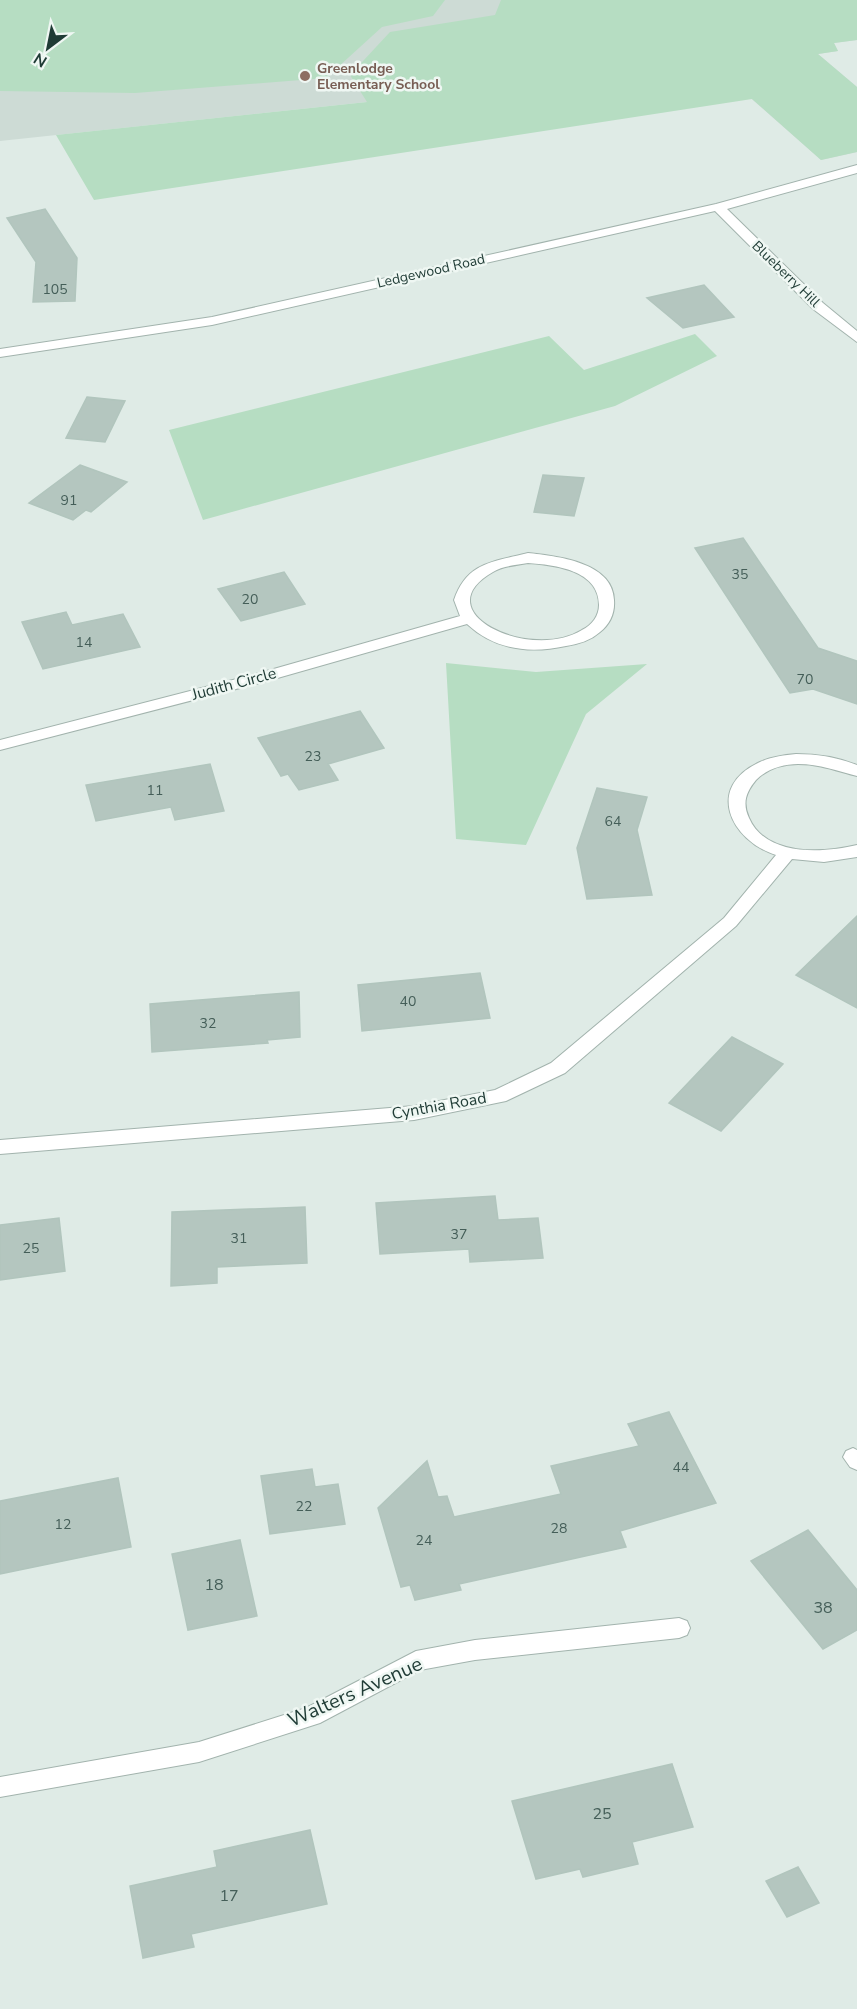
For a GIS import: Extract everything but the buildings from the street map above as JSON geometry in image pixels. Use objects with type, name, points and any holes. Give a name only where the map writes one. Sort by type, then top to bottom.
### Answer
[{"type":"street","name":"Ledgewood Road","points":[[0,353],[212,321],[718,207],[857,169]]},
{"type":"street","name":"Blueberry Hill","points":[[718,207],[818,306],[857,338]]},
{"type":"street","points":[[551,559],[573,565],[591,574],[603,586],[609,600],[607,614],[598,626],[584,636],[564,644],[519,645],[480,631],[468,619],[462,606],[463,591],[479,573],[506,561],[551,559]]},
{"type":"street","name":"Judith Circle","points":[[0,745],[261,678],[468,619]]},
{"type":"street","points":[[857,771],[842,764],[816,759],[789,759],[765,766],[747,777],[738,793],[737,811],[746,828],[764,843],[787,854],[814,858],[839,856],[857,851]]},
{"type":"street","name":"Cynthia Road","points":[[0,1147],[414,1113],[499,1096],[558,1068],[730,922],[787,854]]},
{"type":"street","name":"Walters Avenue","points":[[0,1787],[199,1752],[312,1716],[416,1661],[475,1650],[679,1628]]},
{"type":"shaded area","name":"Greenlodge Elementary School","points":[[0,0],[857,0],[857,40],[834,43],[838,51],[818,54],[857,87],[857,152],[821,160],[713,65],[0,141]]},
{"type":"green space","points":[[0,0],[445,0],[433,16],[382,27],[326,78],[135,93],[0,91]]},
{"type":"green space","points":[[501,0],[857,0],[857,40],[834,43],[838,51],[818,54],[857,87],[857,152],[821,160],[752,99],[94,200],[56,135],[367,102],[350,75],[390,32],[495,15]]},
{"type":"green space","points":[[695,334],[717,356],[615,406],[203,520],[169,430],[549,336],[584,370]]},
{"type":"green space","points":[[446,663],[536,672],[647,664],[586,714],[526,845],[456,839]]},
{"type":"place","name":"Greenlodge Elementary School","points":[[305,76]]}]
